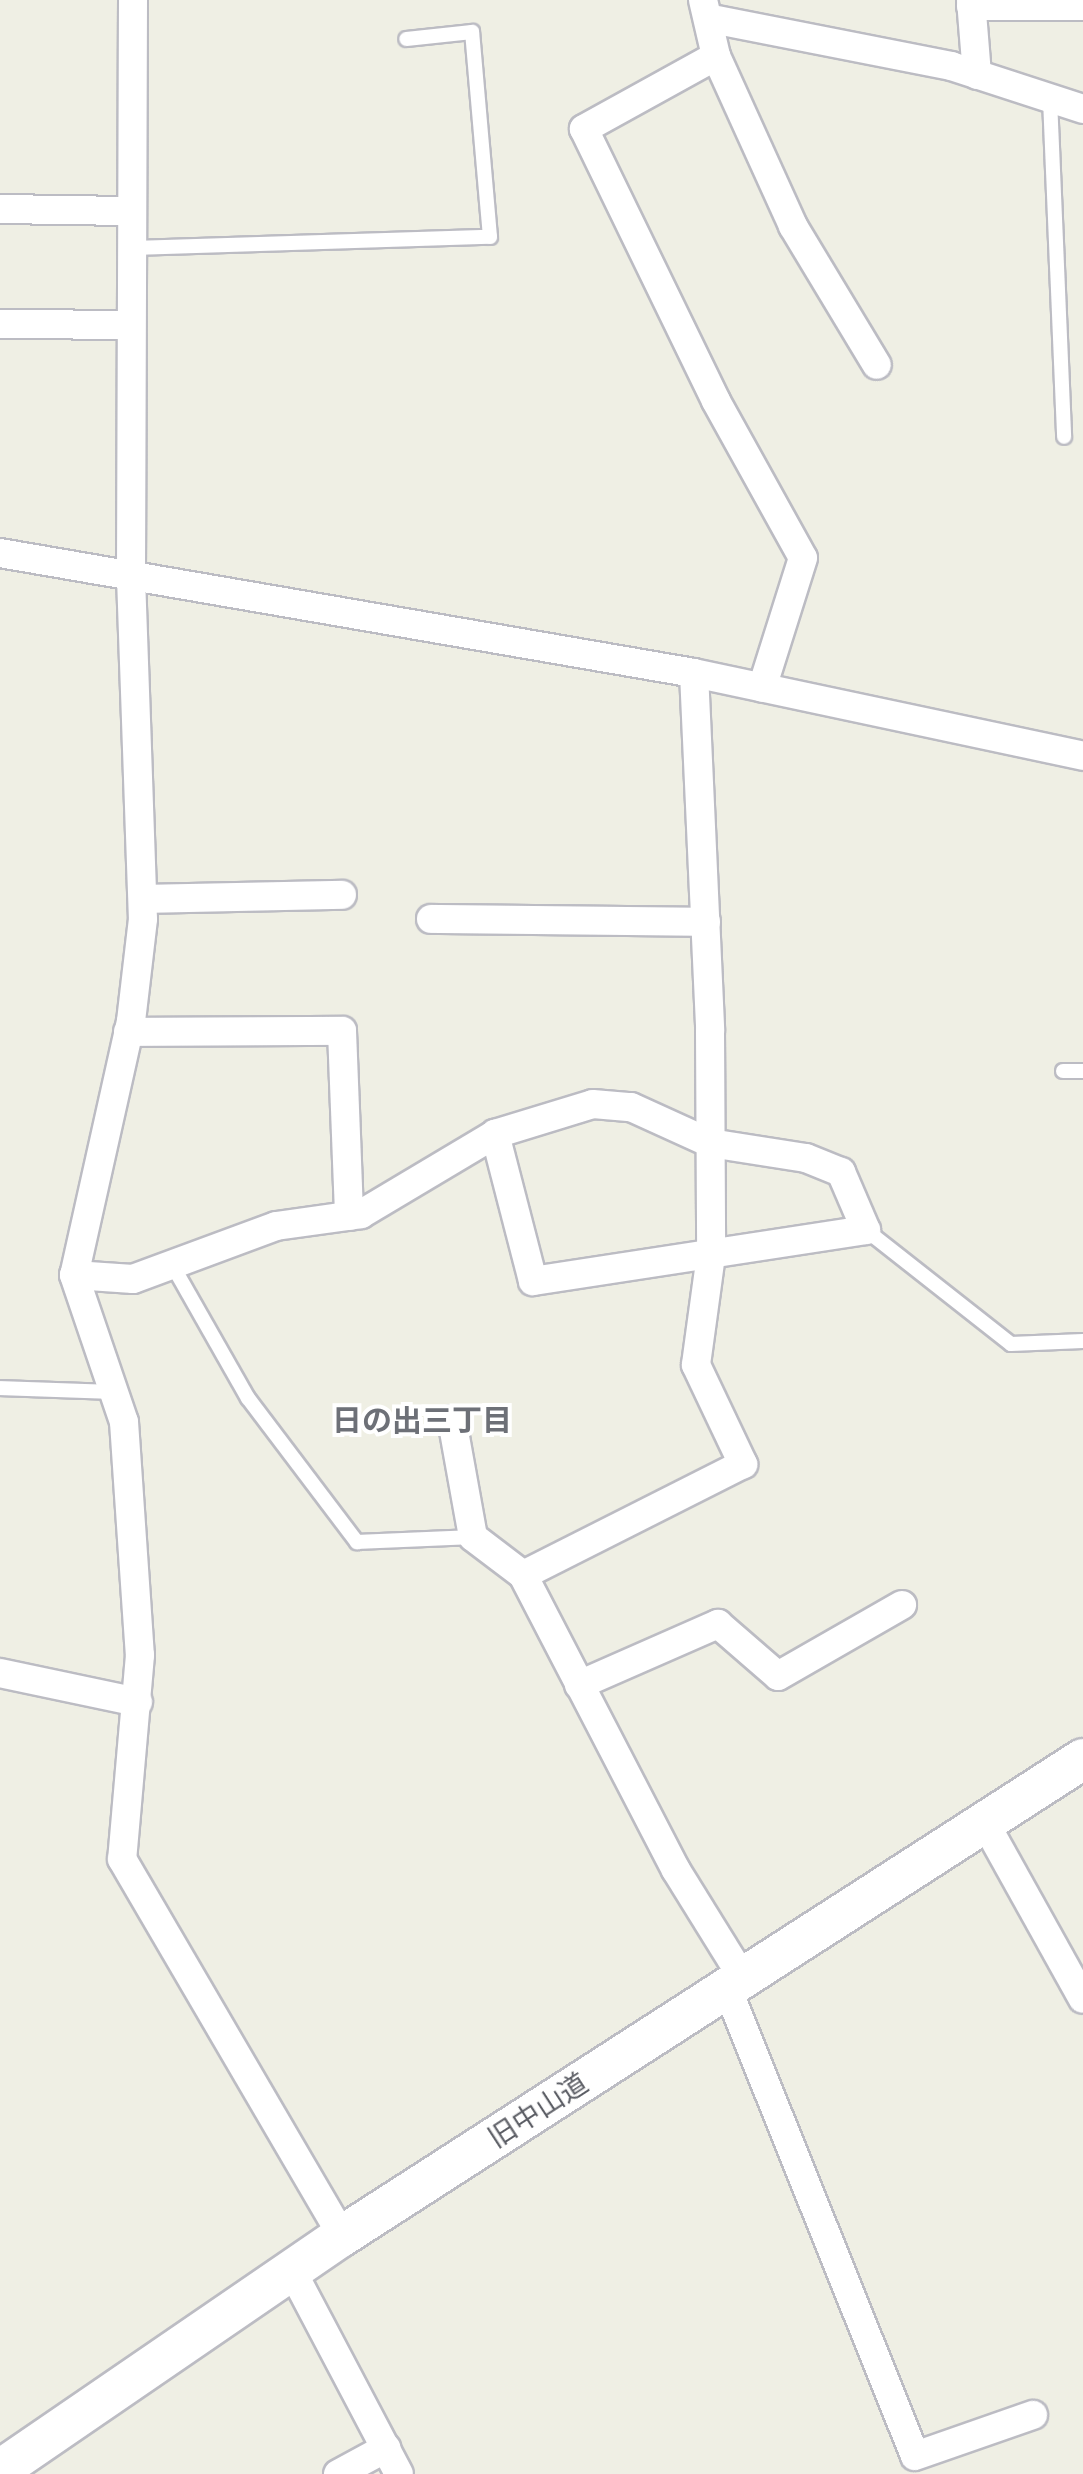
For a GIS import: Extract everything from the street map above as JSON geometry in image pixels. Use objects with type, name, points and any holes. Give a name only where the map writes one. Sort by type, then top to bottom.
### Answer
[{"type":"main road","name":"旧中山道","points":[[0,2470],[342,2236],[1083,1760]]},
{"type":"street","points":[[133,0],[131,577],[143,899],[128,1032],[74,1275],[124,1422],[138,1702],[122,1859],[342,2236]]},
{"type":"street","points":[[977,75],[971,3],[1083,6]]},
{"type":"street","points":[[877,365],[793,226],[716,56],[707,10],[977,75],[1083,108]]},
{"type":"street","points":[[716,56],[584,130],[716,401],[803,558],[762,688]]},
{"type":"street","points":[[0,209],[132,211]]},
{"type":"street","points":[[0,324],[132,325]]},
{"type":"street","points":[[0,553],[694,673],[1083,756]]},
{"type":"street","points":[[522,1575],[743,1464],[696,1364],[711,1254],[706,922],[694,673]]},
{"type":"street","points":[[143,899],[342,895]]},
{"type":"street","points":[[431,919],[706,922]]},
{"type":"street","points":[[128,1032],[342,1031],[349,1216]]},
{"type":"street","points":[[74,1275],[134,1280],[174,1268],[276,1226],[349,1216],[390,1201],[495,1134],[593,1104],[631,1107],[710,1142],[806,1158],[841,1172],[866,1230],[534,1281],[495,1134]]},
{"type":"street","points":[[452,1420],[473,1537],[522,1575],[735,1983],[915,2456],[1033,2414]]},
{"type":"street","points":[[580,1684],[718,1624],[778,1676],[902,1606]]},
{"type":"street","points":[[0,1672],[138,1702]]},
{"type":"street","points":[[985,1823],[1083,1999]]},
{"type":"street","points":[[292,2271],[400,2474]]},
{"type":"street","points":[[338,2474],[386,2448]]},
{"type":"lane","points":[[132,248],[490,237],[472,32],[406,39]]},
{"type":"lane","points":[[1050,98],[1064,437]]},
{"type":"lane","points":[[1063,1071],[1083,1071]]},
{"type":"lane","points":[[866,1230],[1010,1344],[1083,1341]]},
{"type":"lane","points":[[174,1268],[248,1398],[357,1542],[473,1537]]},
{"type":"lane","points":[[0,1388],[114,1392]]},
{"type":"district","name":"日の出三丁目","points":[[422,1421]]}]
